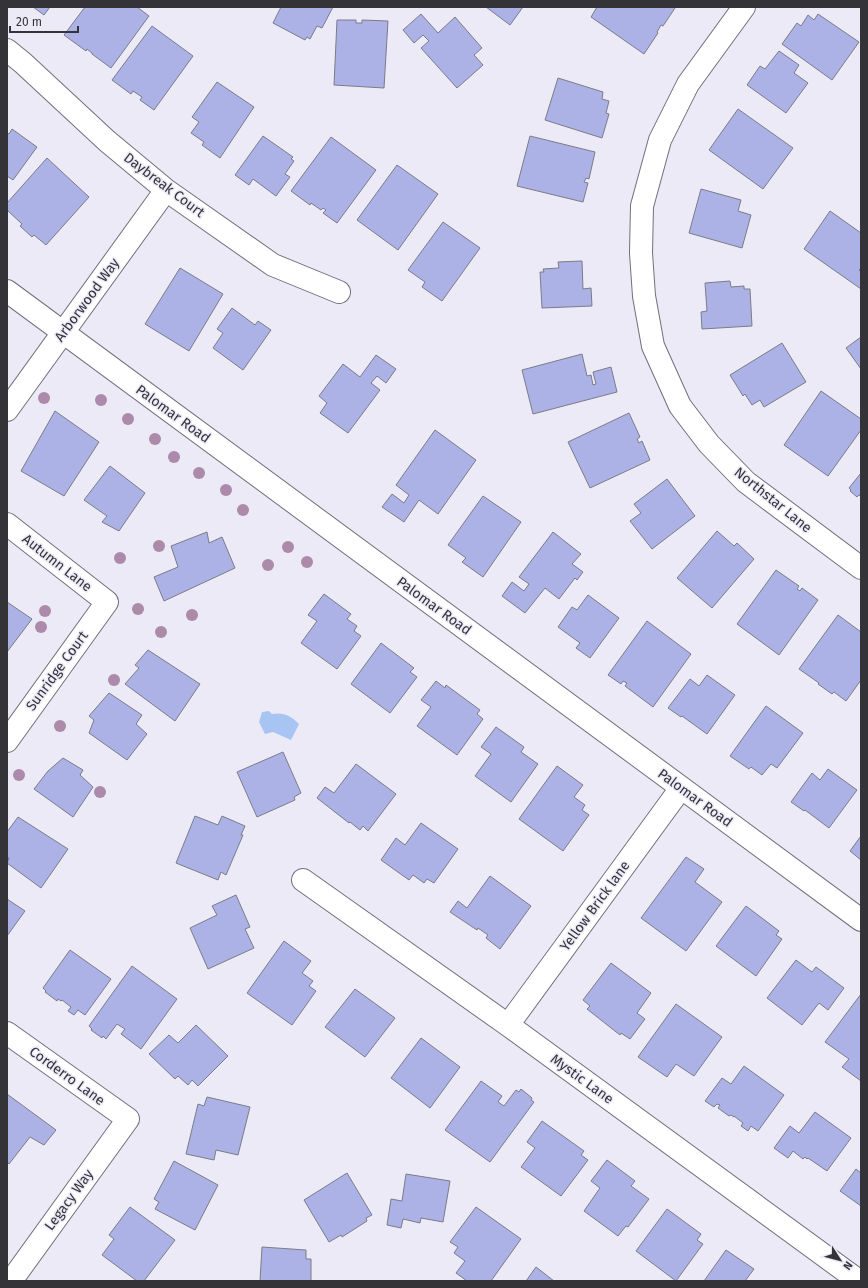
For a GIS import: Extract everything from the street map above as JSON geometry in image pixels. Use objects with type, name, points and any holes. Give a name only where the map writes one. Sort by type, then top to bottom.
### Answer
[{"type":"street","name":"Northstar Lane","points":[[744,7],[688,84],[660,140],[650,176],[642,206],[641,253],[644,296],[652,346],[680,406],[709,444],[746,482],[861,568]]},
{"type":"street","name":"Daybreak Court","points":[[7,50],[107,141],[166,190],[273,265],[339,292]]},
{"type":"street","name":"Arborwood Way","points":[[7,410],[166,190]]},
{"type":"street","name":"Palomar Road","points":[[7,291],[861,920]]},
{"type":"street","name":"Autumn Lane","points":[[7,524],[107,602]]},
{"type":"street","name":"Sunridge Court","points":[[7,741],[107,602]]},
{"type":"street","name":"Yellow Brick lane","points":[[508,1025],[681,788]]},
{"type":"street","name":"Mystic Lane","points":[[303,880],[508,1025],[859,1281]]},
{"type":"street","name":"Corderro Lane","points":[[7,1033],[128,1119]]},
{"type":"street","name":"Legacy Way","points":[[11,1281],[128,1119]]},
{"type":"water","points":[[269,711],[272,714],[287,715],[299,724],[291,740],[273,732],[265,734],[259,722],[262,712]]},
{"type":"building","points":[[33,7],[50,7],[44,15]]},
{"type":"building","points":[[85,7],[137,7],[149,16],[111,68],[87,49],[86,51],[64,35]]},
{"type":"building","points":[[281,7],[333,7],[322,28],[317,26],[310,39],[307,37],[305,40],[273,23]]},
{"type":"building","points":[[486,7],[523,7],[510,25]]},
{"type":"building","points":[[597,7],[675,8],[663,26],[661,25],[657,32],[658,33],[644,54],[591,17]]},
{"type":"building","points":[[421,14],[438,33],[455,17],[482,48],[474,55],[483,65],[457,88],[421,48],[429,41],[423,35],[414,43],[403,30]]},
{"type":"building","points":[[818,14],[859,42],[832,80],[782,44],[797,23],[801,26],[808,15],[814,20]]},
{"type":"building","points":[[337,20],[356,20],[356,23],[362,23],[362,20],[388,21],[384,88],[334,85]]},
{"type":"building","points":[[152,26],[193,56],[154,110],[140,100],[142,97],[133,91],[131,94],[112,80]]},
{"type":"building","points":[[779,51],[799,65],[794,73],[808,83],[786,113],[747,85],[760,66],[765,69]]},
{"type":"building","points":[[558,78],[603,92],[602,99],[609,101],[606,113],[609,114],[602,138],[545,120]]},
{"type":"building","points":[[217,82],[254,107],[220,158],[202,145],[204,142],[191,133],[199,122],[192,117]]},
{"type":"building","points":[[738,109],[793,148],[763,189],[709,150]]},
{"type":"building","points":[[12,129],[37,147],[13,180],[7,176],[7,133],[9,134]]},
{"type":"building","points":[[263,136],[293,157],[291,159],[294,161],[285,174],[290,177],[276,196],[253,179],[249,185],[235,175]]},
{"type":"building","points":[[530,136],[595,152],[589,179],[586,178],[584,182],[588,183],[583,202],[517,186]]},
{"type":"building","points":[[331,137],[376,170],[337,223],[323,213],[326,210],[323,208],[321,210],[311,203],[310,205],[291,191]]},
{"type":"building","points":[[47,158],[89,197],[46,245],[34,235],[32,237],[20,226],[22,224],[7,210],[7,203]]},
{"type":"building","points":[[397,165],[438,194],[398,250],[357,220]]},
{"type":"building","points":[[701,189],[741,200],[738,211],[751,215],[742,248],[689,233]]},
{"type":"building","points":[[830,211],[861,233],[861,268],[859,270],[861,272],[861,289],[804,249]]},
{"type":"building","points":[[443,222],[480,248],[442,301],[422,287],[425,282],[408,270]]},
{"type":"building","points":[[582,261],[583,289],[591,288],[592,306],[542,308],[540,272],[544,272],[543,269],[559,268],[558,262]]},
{"type":"building","points":[[180,268],[223,294],[189,351],[145,324]]},
{"type":"building","points":[[730,281],[731,287],[744,286],[744,289],[750,289],[752,326],[702,329],[701,312],[707,311],[705,283]]},
{"type":"building","points":[[232,308],[255,325],[258,321],[271,330],[243,370],[213,348],[223,333],[217,329]]},
{"type":"building","points":[[861,337],[861,369],[846,348]]},
{"type":"building","points":[[782,343],[806,382],[764,407],[760,400],[752,405],[745,394],[743,396],[730,375]]},
{"type":"building","points":[[582,354],[587,376],[591,375],[593,385],[596,384],[593,372],[611,367],[617,392],[533,414],[522,370]]},
{"type":"building","points":[[376,355],[396,369],[386,383],[377,376],[371,383],[380,390],[348,433],[320,413],[327,403],[319,396],[343,364],[360,377]]},
{"type":"building","points":[[821,391],[861,419],[861,430],[828,476],[784,445]]},
{"type":"building","points":[[55,411],[99,442],[64,496],[21,471]]},
{"type":"building","points":[[629,413],[640,437],[637,439],[639,443],[642,441],[650,460],[590,488],[568,442]]},
{"type":"building","points":[[435,430],[476,460],[438,514],[419,500],[404,522],[382,507],[392,494],[404,503],[409,495],[396,485]]},
{"type":"building","points":[[110,466],[145,493],[119,531],[102,522],[107,516],[84,500]]},
{"type":"building","points":[[861,473],[861,496],[859,495],[857,497],[850,491],[851,490],[849,488]]},
{"type":"building","points":[[667,479],[695,516],[652,549],[630,521],[641,513],[634,504]]},
{"type":"building","points":[[483,496],[521,522],[483,577],[462,562],[466,558],[448,545]]},
{"type":"building","points":[[717,531],[734,546],[737,543],[754,559],[712,608],[677,578]]},
{"type":"building","points":[[207,532],[209,543],[222,537],[235,568],[164,601],[154,577],[178,567],[171,546]]},
{"type":"building","points":[[553,532],[581,554],[572,564],[583,572],[577,580],[575,578],[559,599],[545,588],[525,613],[502,596],[512,582],[524,591],[529,584],[519,577]]},
{"type":"building","points":[[776,570],[799,586],[797,589],[800,591],[802,588],[818,600],[779,655],[737,624]]},
{"type":"building","points":[[324,594],[351,614],[347,619],[357,626],[354,631],[361,636],[337,669],[301,643],[317,621],[308,615]]},
{"type":"building","points":[[588,595],[619,618],[590,658],[576,648],[580,643],[558,627],[572,607],[577,610]]},
{"type":"building","points":[[7,602],[32,619],[7,652]]},
{"type":"building","points":[[838,615],[861,632],[861,680],[846,701],[834,692],[832,694],[799,669]]},
{"type":"building","points":[[647,621],[691,654],[653,707],[625,686],[627,683],[623,681],[621,684],[608,675]]},
{"type":"building","points":[[381,643],[414,668],[410,672],[417,677],[390,713],[351,684]]},
{"type":"building","points":[[148,650],[200,684],[175,721],[125,684],[139,668],[135,665]]},
{"type":"building","points":[[707,675],[735,695],[707,734],[668,708],[690,679],[699,686]]},
{"type":"building","points":[[436,681],[445,688],[446,685],[480,710],[477,714],[483,719],[457,755],[417,726],[431,707],[421,700]]},
{"type":"building","points":[[109,693],[142,715],[136,724],[147,734],[127,760],[89,733],[94,720],[89,716]]},
{"type":"building","points":[[766,706],[803,733],[777,768],[771,764],[762,775],[751,767],[749,769],[730,756]]},
{"type":"building","points":[[496,727],[524,747],[521,752],[538,764],[511,802],[475,776],[491,754],[481,747]]},
{"type":"building","points":[[283,752],[301,793],[294,797],[295,800],[257,817],[237,772]]},
{"type":"building","points":[[63,758],[83,770],[80,775],[93,787],[73,817],[34,789],[48,771]]},
{"type":"building","points":[[356,764],[396,794],[368,831],[363,826],[360,830],[350,822],[349,823],[317,798],[325,787],[334,793]]},
{"type":"building","points":[[557,766],[583,785],[574,797],[585,805],[582,810],[589,815],[563,851],[519,819]]},
{"type":"building","points":[[828,769],[857,790],[829,828],[805,810],[804,811],[791,802],[812,773],[820,780]]},
{"type":"building","points":[[195,816],[218,825],[222,816],[245,826],[241,835],[243,835],[226,875],[221,872],[218,880],[176,863]]},
{"type":"building","points":[[18,817],[68,849],[41,888],[7,863],[9,858],[7,857],[7,832]]},
{"type":"building","points":[[421,823],[458,849],[434,883],[427,879],[424,883],[413,875],[409,880],[381,860],[396,838],[405,845]]},
{"type":"building","points":[[861,836],[861,860],[850,851]]},
{"type":"building","points":[[686,857],[704,869],[695,882],[722,902],[686,951],[641,918]]},
{"type":"building","points":[[490,876],[531,906],[500,949],[486,938],[488,935],[478,928],[477,930],[450,912],[458,901],[467,908]]},
{"type":"building","points":[[236,895],[250,927],[245,929],[254,948],[208,969],[190,928],[217,915],[212,906]]},
{"type":"building","points":[[7,899],[25,911],[7,936]]},
{"type":"building","points":[[746,906],[779,931],[776,935],[782,939],[756,976],[716,946]]},
{"type":"building","points":[[284,941],[311,961],[302,973],[313,981],[309,986],[316,991],[292,1025],[247,993]]},
{"type":"building","points":[[70,950],[111,979],[85,1015],[78,1010],[74,1015],[68,1011],[71,1007],[62,1000],[61,1001],[58,999],[57,1001],[45,992],[46,991],[43,988]]},
{"type":"building","points":[[796,960],[812,972],[816,967],[844,988],[828,1010],[819,1003],[802,1025],[767,998]]},
{"type":"building","points":[[611,963],[651,993],[637,1013],[645,1019],[630,1039],[621,1033],[620,1035],[587,1009],[590,1006],[583,1000]]},
{"type":"building","points":[[132,966],[177,999],[141,1049],[121,1034],[125,1029],[117,1024],[106,1039],[103,1036],[102,1038],[91,1030],[92,1029],[89,1026]]},
{"type":"building","points":[[355,989],[395,1018],[365,1057],[325,1027]]},
{"type":"building","points":[[861,994],[861,1081],[842,1067],[849,1059],[825,1042]]},
{"type":"building","points":[[676,1004],[722,1037],[694,1076],[676,1064],[667,1077],[638,1057]]},
{"type":"building","points":[[196,1025],[228,1056],[198,1086],[192,1080],[188,1085],[178,1076],[175,1079],[149,1054],[169,1035],[178,1043]]},
{"type":"building","points":[[421,1038],[460,1067],[430,1108],[391,1078]]},
{"type":"building","points":[[744,1066],[784,1095],[758,1131],[751,1126],[748,1131],[741,1126],[743,1123],[734,1116],[729,1116],[718,1108],[720,1105],[717,1104],[714,1107],[705,1101],[722,1078],[731,1084]]},
{"type":"building","points":[[481,1081],[502,1096],[498,1102],[504,1106],[516,1090],[519,1092],[521,1089],[532,1098],[531,1100],[534,1102],[490,1162],[445,1130]]},
{"type":"building","points":[[7,1094],[56,1130],[44,1145],[30,1137],[9,1164],[7,1162]]},
{"type":"building","points":[[207,1097],[250,1107],[238,1155],[216,1150],[214,1160],[186,1154],[198,1104],[204,1106]]},
{"type":"building","points":[[815,1112],[851,1138],[827,1171],[808,1158],[807,1159],[805,1157],[803,1159],[793,1151],[788,1158],[774,1148],[790,1126],[799,1133]]},
{"type":"building","points":[[542,1121],[584,1151],[581,1155],[588,1160],[561,1196],[521,1167],[535,1148],[527,1142]]},
{"type":"building","points":[[607,1160],[635,1181],[631,1186],[649,1199],[628,1227],[626,1226],[618,1236],[584,1211],[600,1188],[591,1181]]},
{"type":"building","points":[[174,1161],[218,1185],[195,1230],[155,1209],[159,1202],[154,1199]]},
{"type":"building","points":[[856,1169],[861,1173],[861,1206],[840,1191]]},
{"type":"building","points":[[347,1173],[372,1215],[366,1218],[367,1221],[342,1237],[341,1235],[329,1242],[304,1200]]},
{"type":"building","points":[[406,1174],[450,1181],[443,1222],[421,1218],[420,1223],[403,1219],[401,1228],[387,1225],[391,1199],[402,1201]]},
{"type":"building","points":[[130,1207],[175,1240],[144,1281],[137,1281],[102,1255],[114,1239],[109,1235]]},
{"type":"building","points":[[476,1207],[521,1239],[491,1281],[467,1281],[456,1273],[465,1261],[454,1253],[458,1247],[450,1242]]},
{"type":"building","points":[[667,1209],[701,1234],[697,1240],[703,1244],[676,1281],[636,1251]]},
{"type":"building","points":[[262,1247],[306,1250],[306,1259],[311,1259],[311,1281],[260,1281]]},
{"type":"building","points":[[726,1250],[754,1269],[745,1281],[704,1281]]},
{"type":"building","points":[[536,1267],[554,1281],[526,1281]]}]
